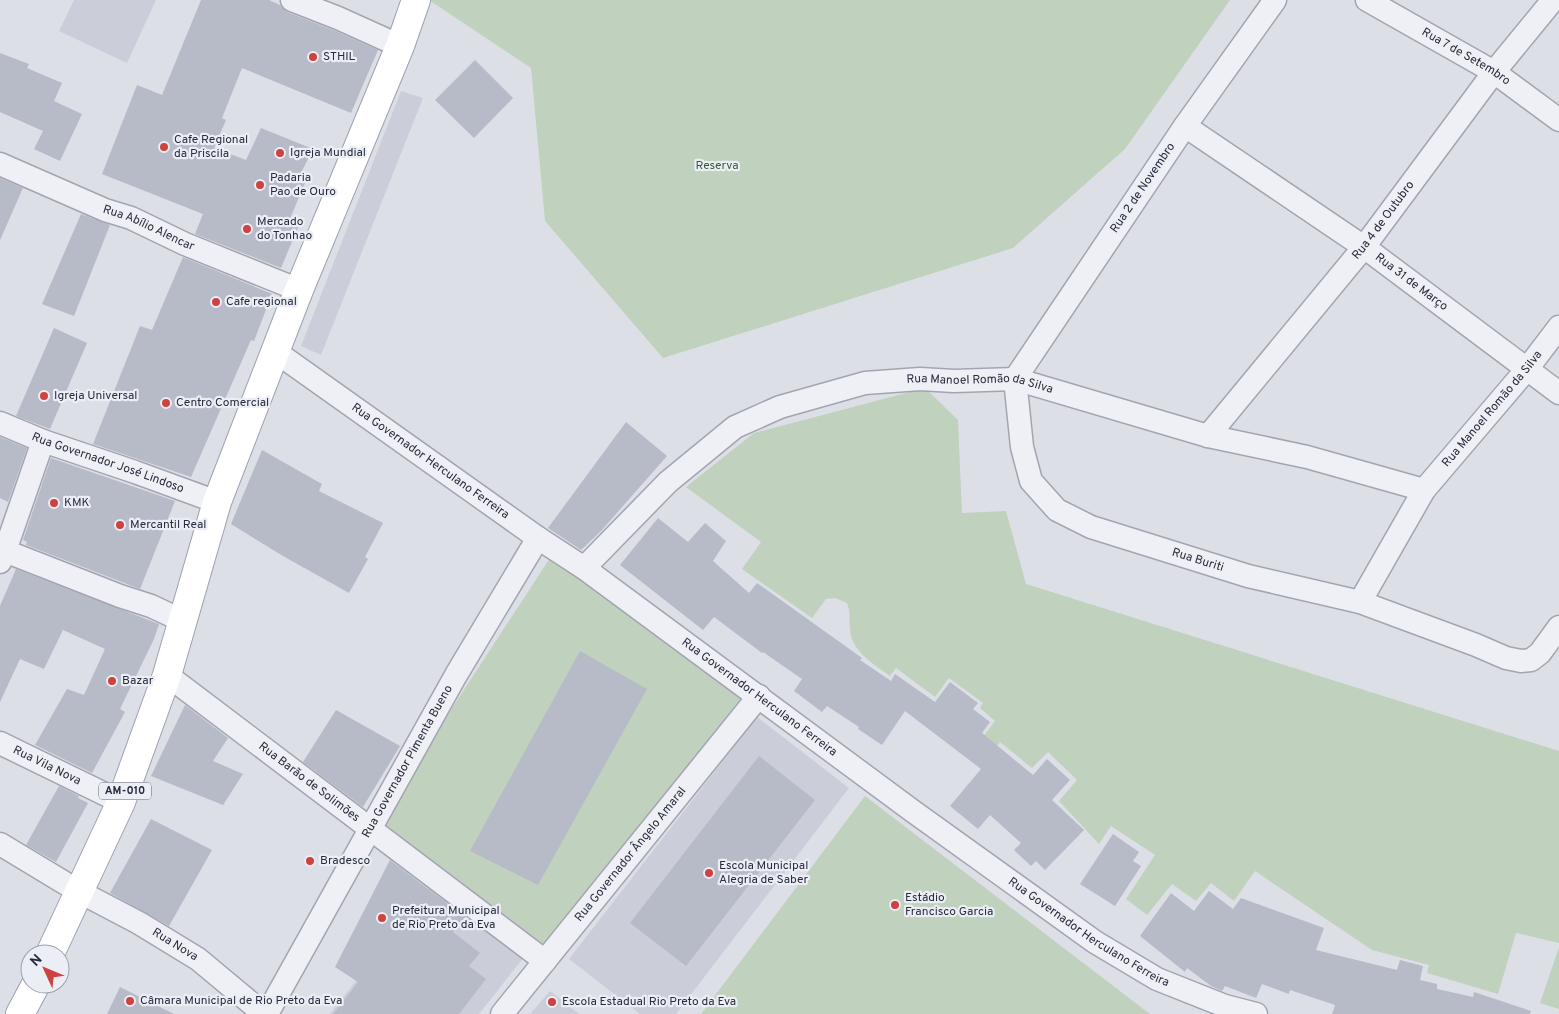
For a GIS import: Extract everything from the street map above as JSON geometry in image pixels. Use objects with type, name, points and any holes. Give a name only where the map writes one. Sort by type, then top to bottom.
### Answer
[{"type":"main road","name":"AM-010","points":[[54,944],[121,802],[167,674],[217,502],[300,290],[400,46],[416,0]]},
{"type":"main road","points":[[20,1014],[31,994]]},
{"type":"street","points":[[292,0],[400,46]]},
{"type":"street","name":"Rua 2 de Novembro","points":[[1015,379],[1185,126],[1275,0]]},
{"type":"street","name":"Rua 7 de Setembro","points":[[1367,0],[1494,72],[1559,120]]},
{"type":"street","name":"Rua 4 de Outubro","points":[[1208,436],[1364,247],[1494,72],[1553,0]]},
{"type":"street","name":"Rua 31 de Março","points":[[1185,126],[1364,247],[1559,393]]},
{"type":"street","name":"Rua Abílio Alencar","points":[[0,164],[105,210],[131,218],[185,244],[300,290]]},
{"type":"street","name":"Rua Manoel Romão da Silva","points":[[1360,602],[1424,490],[1527,369],[1559,327]]},
{"type":"street","name":"Rua Governador Herculano Ferreira","points":[[276,352],[538,538],[584,568],[914,812],[1095,942],[1156,979],[1224,1010],[1256,1014]]},
{"type":"street","name":"Rua Manoel Romão da Silva","points":[[584,568],[668,482],[735,428],[780,406],[865,383],[920,379],[954,381],[1015,379],[1208,436],[1308,457],[1424,490]]},
{"type":"street","name":"Rua Buriti","points":[[1015,379],[1022,447],[1031,481],[1057,510],[1091,527],[1248,576],[1360,602],[1506,658],[1521,661],[1531,660],[1540,653],[1559,627]]},
{"type":"street","name":"Rua Governador José Lindoso","points":[[0,423],[43,441],[217,502]]},
{"type":"street","points":[[43,441],[3,557],[150,606],[183,621]]},
{"type":"street","name":"Rua Governador Pimenta Bueno","points":[[265,1014],[456,675],[538,538]]},
{"type":"street","name":"Rua Barão de Solimões","points":[[167,674],[545,961]]},
{"type":"street","name":"Rua Governador Ângelo Amaral","points":[[502,1014],[759,696]]},
{"type":"street","name":"Rua Vila Nova","points":[[0,743],[121,802]]},
{"type":"street","name":"Rua Nova","points":[[0,844],[198,959],[265,1014]]},
{"type":"shaded area","points":[[74,0],[156,0],[127,63],[59,31]]},
{"type":"shaded area","points":[[401,91],[423,98],[321,355],[301,346]]},
{"type":"shaded area","name":"Escola Municipal Alegria de Saber","points":[[757,717],[849,788],[676,1014],[640,1014],[569,959]]},
{"type":"shaded area","points":[[431,885],[524,957],[479,1014],[330,1014]]},
{"type":"shaded area","name":"Escola Estadual Rio Preto da Eva","points":[[550,991],[579,1014],[530,1014]]},
{"type":"green space","name":"Reserva","points":[[429,0],[1230,0],[1125,149],[1013,248],[663,358],[545,221],[531,68]]},
{"type":"green space","points":[[925,388],[958,420],[962,513],[1006,511],[1026,584],[1559,751],[1559,943],[1516,933],[1498,994],[1427,973],[1429,965],[1372,950],[1255,871],[1234,901],[1211,883],[1196,901],[1172,884],[1147,915],[1126,899],[1155,855],[1111,826],[1099,844],[1059,801],[1077,780],[1048,752],[1032,768],[1000,742],[990,755],[977,745],[995,721],[980,708],[983,703],[949,678],[935,697],[896,668],[890,676],[865,657],[855,645],[850,630],[847,603],[835,598],[826,599],[812,618],[742,569],[761,542],[686,487],[754,433]]},
{"type":"green space","points":[[552,555],[746,696],[550,949],[379,820]]},
{"type":"green space","name":"Estádio Francisco Garcia","points":[[865,796],[1150,1014],[701,1014]]},
{"type":"green space","points":[[1559,947],[1559,1009],[1540,1003]]},
{"type":"building","points":[[201,0],[269,0],[280,5],[287,12],[378,50],[351,113],[242,68],[222,118],[226,120],[214,148],[246,160],[261,128],[313,149],[297,181],[305,183],[289,221],[299,225],[281,268],[195,234],[203,214],[102,174],[137,85],[162,95]]},
{"type":"building","points":[[0,53],[29,64],[27,68],[62,83],[54,101],[82,114],[60,161],[34,149],[43,131],[0,112]]},
{"type":"building","points":[[475,60],[513,98],[474,138],[435,100]]},
{"type":"building","points":[[0,178],[23,188],[0,240]]},
{"type":"building","points":[[81,214],[110,225],[74,316],[42,304]]},
{"type":"building","name":"Centro Comercial","points":[[183,257],[272,294],[254,341],[251,340],[191,477],[93,444],[140,326],[152,330]]},
{"type":"building","name":"Igreja Universal","points":[[54,328],[87,343],[50,429],[16,416]]},
{"type":"building","points":[[626,422],[667,456],[601,531],[581,550],[548,528]]},
{"type":"building","points":[[0,437],[27,448],[8,502],[0,498]]},
{"type":"building","points":[[262,450],[322,484],[319,491],[383,523],[365,557],[368,559],[349,593],[231,524]]},
{"type":"building","name":"Mercantil Real","points":[[51,458],[175,501],[140,589],[26,545],[27,542],[23,540]]},
{"type":"building","points":[[658,518],[688,542],[705,523],[726,541],[713,561],[749,593],[757,583],[891,681],[895,674],[935,702],[950,682],[978,703],[973,709],[990,722],[982,733],[1033,775],[1047,759],[1070,780],[1052,800],[1084,830],[1045,870],[1036,861],[1031,866],[1014,850],[1021,843],[990,815],[978,829],[950,806],[981,769],[905,711],[882,745],[827,706],[822,712],[794,691],[802,679],[762,653],[714,617],[703,630],[620,565]]},
{"type":"building","points":[[16,569],[159,624],[154,639],[120,709],[125,712],[92,773],[35,745],[67,689],[84,695],[105,649],[63,630],[44,669],[20,659],[0,702],[0,606]]},
{"type":"building","points":[[580,651],[647,689],[538,885],[470,851]]},
{"type":"building","points":[[185,705],[228,738],[213,761],[243,774],[223,805],[151,776]]},
{"type":"building","points":[[336,710],[400,746],[363,807],[303,762]]},
{"type":"building","points":[[759,756],[815,800],[686,966],[630,923]]},
{"type":"building","points":[[59,786],[88,803],[56,862],[26,845]]},
{"type":"building","points":[[151,819],[212,850],[169,926],[110,893]]},
{"type":"building","points":[[1113,834],[1139,852],[1133,861],[1141,866],[1115,906],[1080,884]]},
{"type":"building","points":[[390,860],[465,917],[453,932],[480,953],[469,966],[486,979],[459,1014],[333,1014],[358,982],[335,967]]},
{"type":"building","points":[[1209,891],[1233,909],[1241,898],[1324,928],[1316,950],[1397,970],[1400,960],[1423,966],[1420,980],[1437,984],[1437,989],[1473,997],[1474,992],[1531,1011],[1530,1014],[1332,1014],[1335,1005],[1290,990],[1289,994],[1262,984],[1256,998],[1225,986],[1222,991],[1211,986],[1187,968],[1185,972],[1140,936],[1171,893],[1194,911]]},
{"type":"building","name":"Câmara Municipal de Rio Preto da Eva","points":[[120,987],[174,1014],[107,1014]]},
{"type":"place","name":"STHIL","points":[[313,57]]},
{"type":"place","name":"Cafe Regional da Priscila","points":[[164,147]]},
{"type":"place","name":"Igreja Mundial","points":[[280,153]]},
{"type":"place","name":"Padaria Pao de Ouro","points":[[260,185]]},
{"type":"place","name":"Mercado do Tonhao","points":[[247,229]]},
{"type":"place","name":"Cafe regional","points":[[216,302]]},
{"type":"place","name":"Igreja Universal","points":[[44,396]]},
{"type":"place","name":"Centro Comercial","points":[[166,403]]},
{"type":"place","name":"KMK","points":[[54,503]]},
{"type":"place","name":"Mercantil Real","points":[[120,525]]},
{"type":"place","name":"Bazar","points":[[112,681]]},
{"type":"place","name":"Bradesco","points":[[310,861]]},
{"type":"place","name":"Escola Municipal Alegria de Saber","points":[[709,873]]},
{"type":"place","name":"Estádio Francisco Garcia","points":[[895,905]]},
{"type":"place","name":"Prefeitura Municipal de Rio Preto da Eva","points":[[382,918]]},
{"type":"place","name":"Câmara Municipal de Rio Preto da Eva","points":[[130,1001]]},
{"type":"place","name":"Escola Estadual Rio Preto da Eva","points":[[552,1002]]}]
